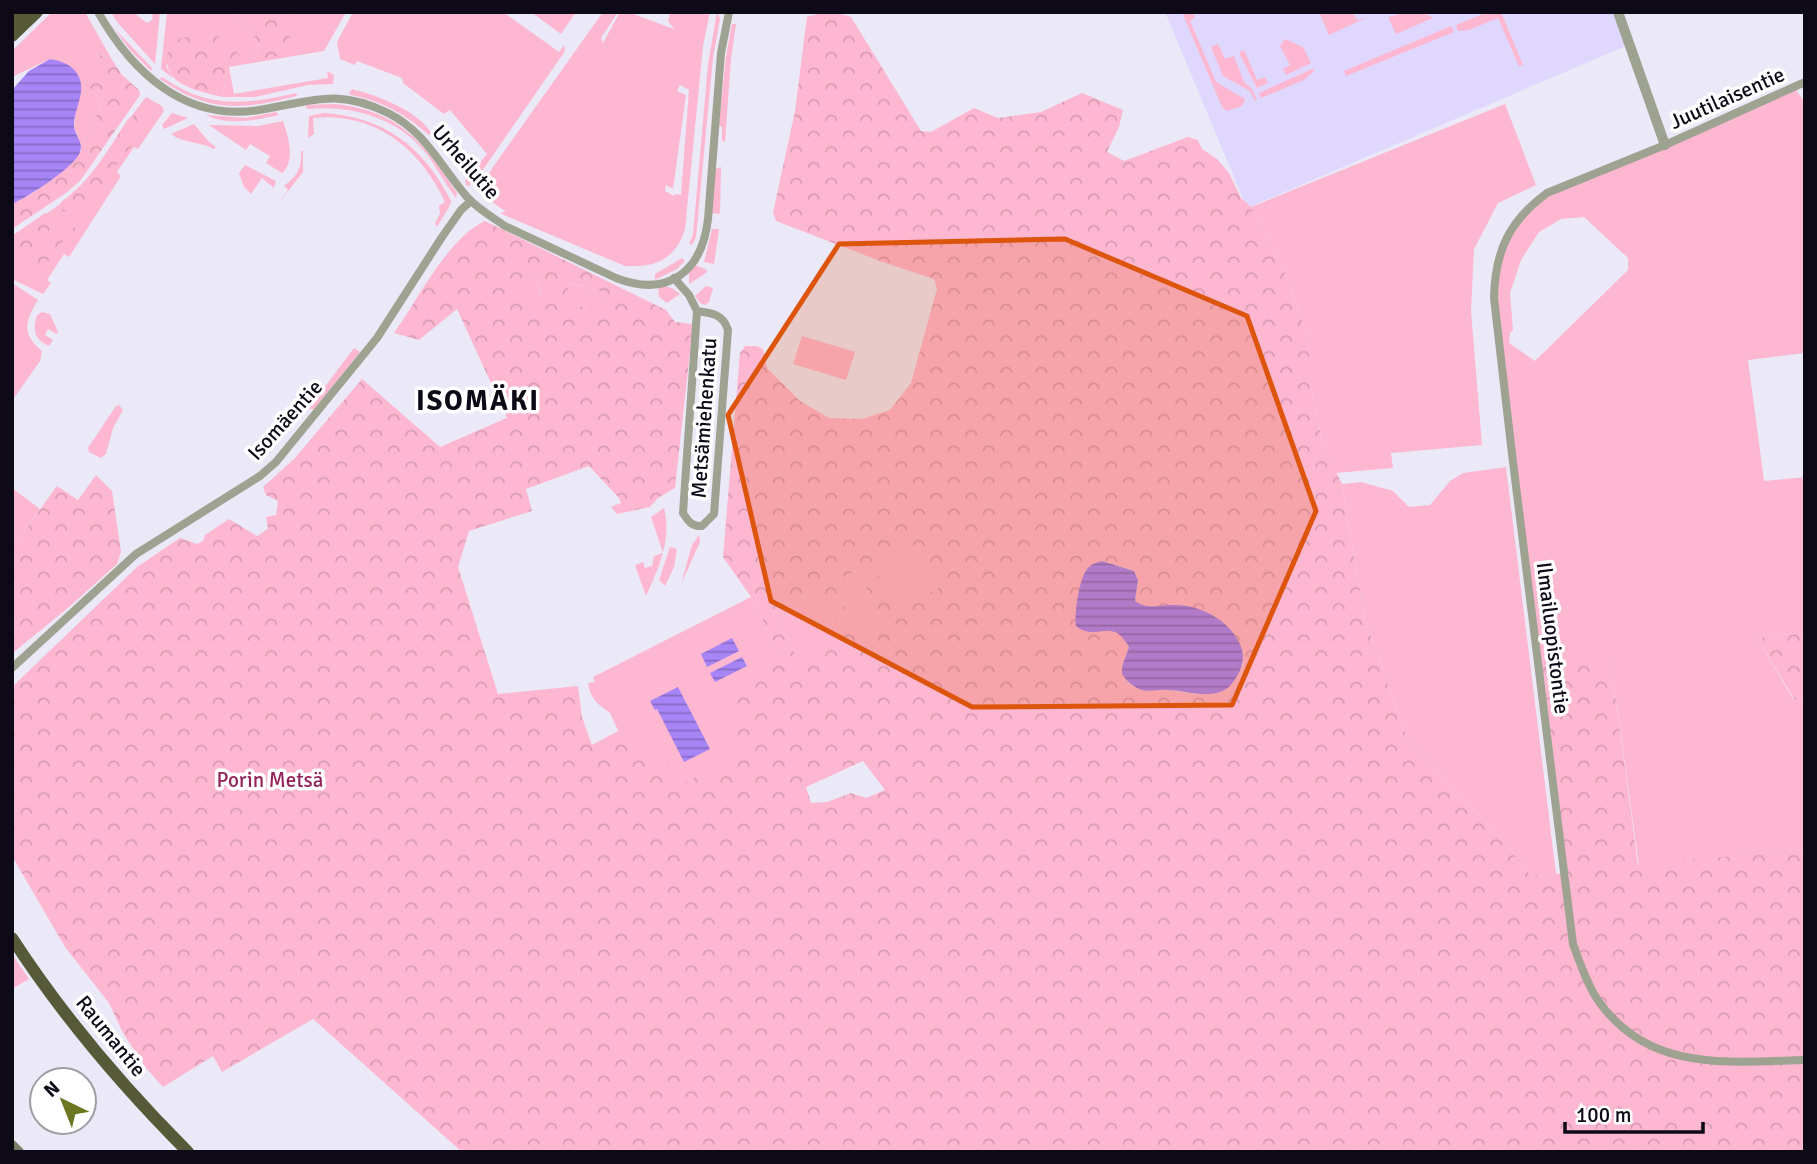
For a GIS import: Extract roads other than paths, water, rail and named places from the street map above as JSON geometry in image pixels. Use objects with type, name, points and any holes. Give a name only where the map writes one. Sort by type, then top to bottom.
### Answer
[{"type":"highway","points":[[14,29],[23,12]]},
{"type":"highway","points":[[14,29],[37,12]]},
{"type":"highway","name":"Raumantie","points":[[12,938],[93,1047],[188,1152]]},
{"type":"main road","points":[[12,1145],[19,1152]]},
{"type":"street","name":"Urheilutie","points":[[97,12],[114,40],[140,69],[175,97],[197,107],[229,112],[257,111],[311,99],[339,98],[367,103],[410,125],[428,143],[471,201],[505,226],[630,284],[654,286],[674,278]]},
{"type":"street","points":[[674,278],[695,261],[704,246],[722,52],[729,12]]},
{"type":"street","points":[[1618,12],[1665,145]]},
{"type":"street","name":"Juutilaisentie","points":[[1665,145],[1805,82]]},
{"type":"street","name":"Ilmailuopistontie","points":[[1665,145],[1563,185],[1530,205],[1508,236],[1494,273],[1494,298],[1512,454],[1573,944],[1588,982],[1609,1013],[1624,1028],[1666,1054],[1693,1060],[1729,1062],[1805,1060]]},
{"type":"street","name":"Isomäentie","points":[[12,668],[136,554],[260,476],[275,463],[377,338],[442,237],[461,210],[471,201]]},
{"type":"street","name":"Metsämiehenkatu","points":[[674,278],[689,295],[697,311],[683,513],[696,526],[702,526],[714,514],[728,330],[719,316],[697,311]]},
{"type":"district","name":"ISOMÄKI","points":[[478,400]]},
{"type":"park label","name":"Porin Metsä","points":[[270,780]]}]
